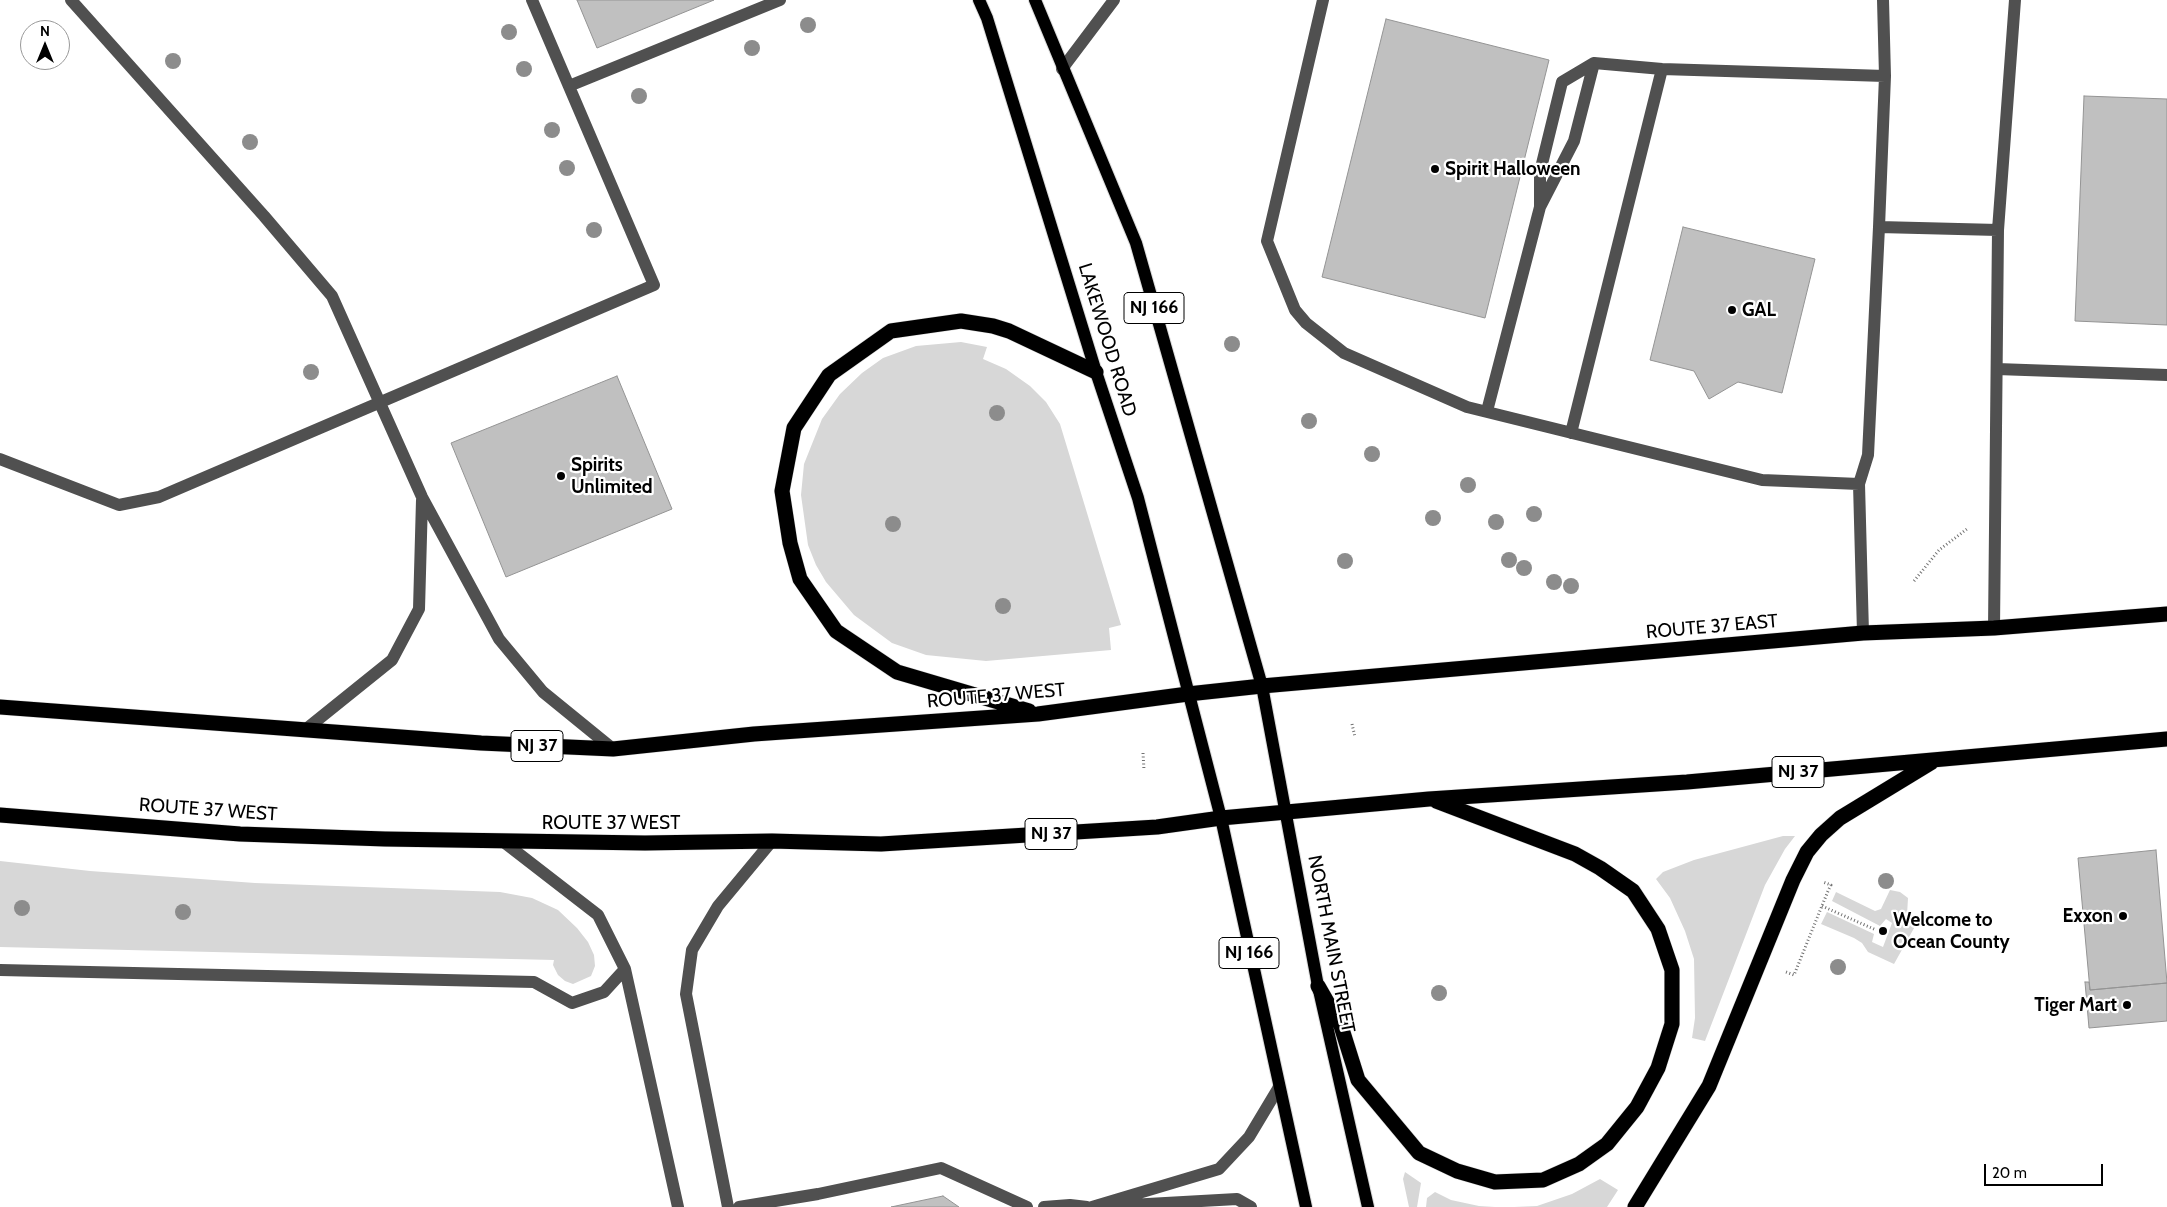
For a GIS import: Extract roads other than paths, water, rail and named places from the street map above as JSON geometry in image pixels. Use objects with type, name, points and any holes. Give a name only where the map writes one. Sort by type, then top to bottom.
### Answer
[{"type":"highway","points":[[1038,714],[897,672],[836,631],[800,579],[790,543],[782,491],[794,428],[830,375],[891,331],[961,321],[993,326],[1009,331],[1096,372]]},
{"type":"highway","name":"ROUTE 37 EAST","points":[[1262,686],[1863,633],[1994,628],[2167,614]]},
{"type":"highway","name":"NJ 37","points":[[1188,694],[1262,686]]},
{"type":"highway","name":"ROUTE 37 WEST","points":[[0,706],[36,711],[305,730],[613,749],[754,734],[1038,714],[1188,694]]},
{"type":"highway","points":[[0,695],[36,711]]},
{"type":"highway","name":"NJ 37","points":[[1221,818],[1430,799],[1686,782],[2167,739]]},
{"type":"highway","points":[[1635,1207],[1709,1086],[1793,880],[1807,852],[1821,835],[1840,818],[1936,760]]},
{"type":"highway","points":[[1318,986],[1341,1026],[1358,1080],[1419,1153],[1457,1171],[1495,1182],[1543,1180],[1579,1164],[1607,1144],[1637,1107],[1658,1068],[1672,1024],[1672,970],[1658,929],[1632,891],[1600,868],[1575,854],[1430,799]]},
{"type":"highway","name":"ROUTE 37 WEST","points":[[0,815],[240,834],[505,843],[772,841],[881,844],[1157,828],[1221,818]]},
{"type":"main road","name":"LAKEWOOD ROAD","points":[[979,0],[1008,85],[1096,372],[1138,498],[1188,694]]},
{"type":"main road","name":"NJ 166","points":[[1035,0],[1062,69],[1136,243],[1262,686]]},
{"type":"main road","name":"NORTH MAIN STREET","points":[[1262,686],[1318,986],[1368,1207]]},
{"type":"main road","name":"NJ 166","points":[[1188,694],[1221,818],[1306,1207]]},
{"type":"lane","points":[[71,0],[257,208],[332,296],[422,497],[499,639],[542,692],[613,749]]},
{"type":"lane","points":[[0,460],[119,504],[159,497],[654,285],[532,0]]},
{"type":"lane","points":[[569,86],[780,0]]},
{"type":"lane","points":[[1062,69],[1114,0]]},
{"type":"lane","points":[[1323,0],[1267,241],[1295,310],[1322,337],[1344,353],[1467,407],[1762,480],[1859,484]]},
{"type":"lane","points":[[1863,633],[1859,484],[1868,455],[1884,76],[1883,0]]},
{"type":"lane","points":[[1994,628],[1998,230],[2015,0]]},
{"type":"lane","points":[[1487,411],[1540,206],[1574,141],[1594,63]]},
{"type":"lane","points":[[1540,206],[1540,172],[1562,82],[1594,63],[1662,69],[1884,76]]},
{"type":"lane","points":[[1571,433],[1662,69]]},
{"type":"lane","points":[[1879,227],[1998,230]]},
{"type":"lane","points":[[1997,369],[2167,375]]},
{"type":"lane","points":[[305,730],[392,660],[419,609],[422,497]]},
{"type":"lane","points":[[728,1207],[686,994],[692,950],[718,906],[772,841]]},
{"type":"lane","points":[[505,843],[598,915],[625,969],[678,1207]]},
{"type":"lane","points":[[0,970],[534,982],[572,1003],[604,992],[625,969]]},
{"type":"lane","points":[[1092,1207],[1219,1169],[1249,1137],[1279,1087]]},
{"type":"lane","points":[[739,1207],[818,1194],[941,1168],[1027,1207]]},
{"type":"lane","points":[[1100,1207],[1236,1199],[1251,1207]]},
{"type":"lane","points":[[1044,1207],[1070,1205],[1086,1207]]},
{"type":"place","name":"Spirit Halloween","points":[[1435,169]]},
{"type":"place","name":"GAL","points":[[1732,310]]},
{"type":"place","name":"Spirits Unlimited","points":[[561,476]]},
{"type":"place","name":"Exxon","points":[[2123,916]]},
{"type":"place","name":"Welcome to Ocean County","points":[[1883,931]]},
{"type":"place","name":"Tiger Mart","points":[[2127,1005]]}]
